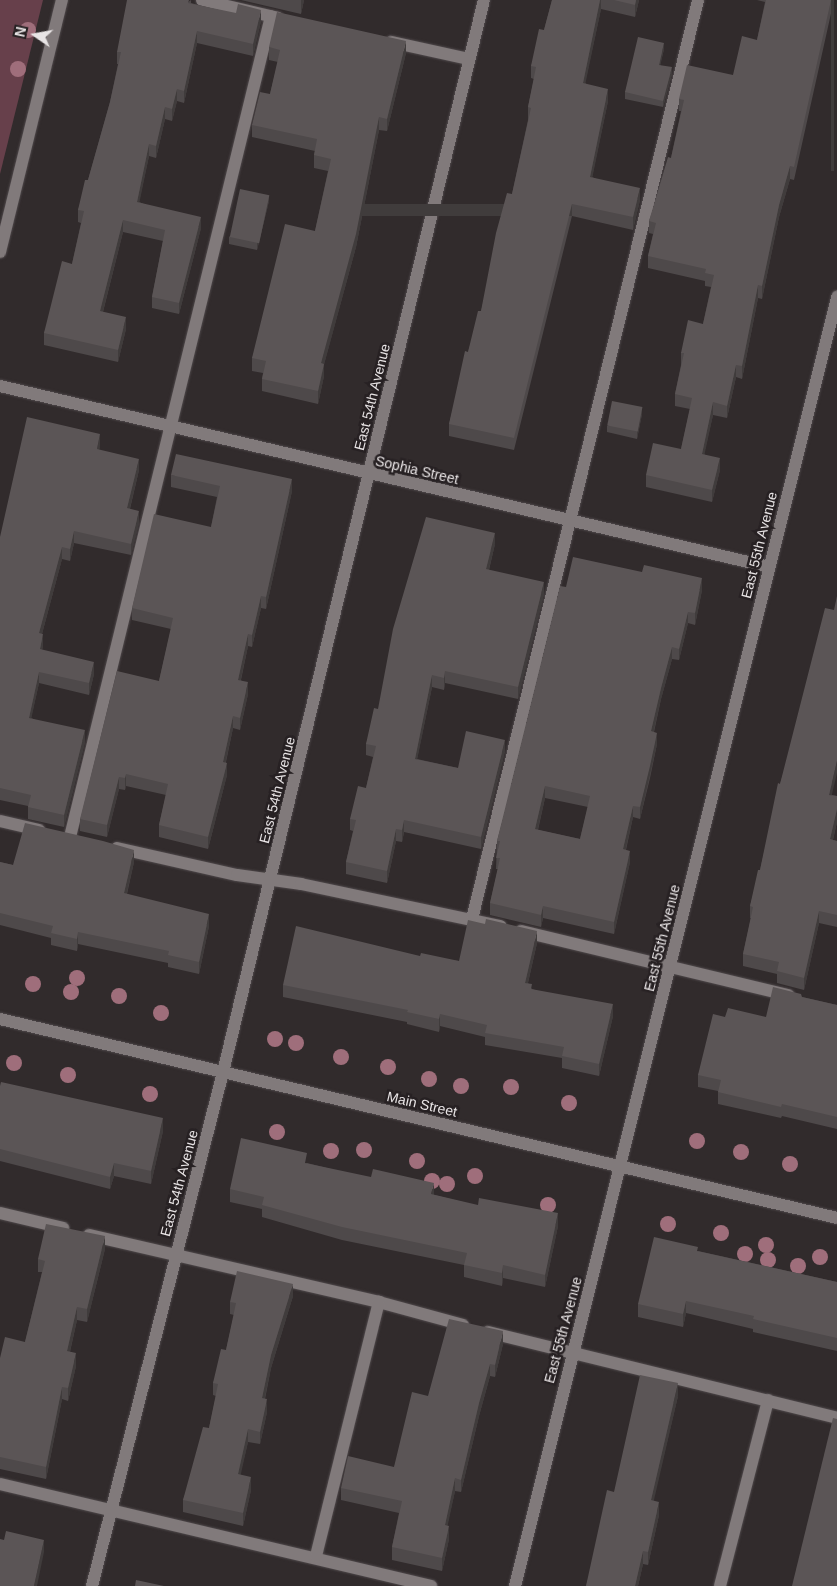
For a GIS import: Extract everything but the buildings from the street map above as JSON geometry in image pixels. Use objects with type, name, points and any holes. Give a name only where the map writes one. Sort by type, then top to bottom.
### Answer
[{"type":"street","points":[[0,252],[62,0]]},
{"type":"street","points":[[202,0],[290,20]]},
{"type":"street","name":"East 54th Avenue","points":[[92,1586],[224,1072],[484,0]]},
{"type":"street","points":[[472,919],[698,0]]},
{"type":"street","points":[[0,820],[74,838],[170,427],[271,16]]},
{"type":"street","points":[[373,38],[469,59]]},
{"type":"street","name":"East 55th Avenue","points":[[515,1586],[572,1354],[671,968],[837,297]]},
{"type":"street","name":"Sophia Street","points":[[0,386],[570,522],[769,567]]},
{"type":"street","points":[[107,846],[472,919],[798,997]]},
{"type":"street","name":"Main Street","points":[[0,1019],[837,1218]]},
{"type":"street","points":[[0,1213],[379,1302],[572,1354],[837,1418]]},
{"type":"street","points":[[316,1556],[379,1302]]},
{"type":"street","points":[[720,1586],[768,1400]]},
{"type":"street","points":[[0,1484],[316,1556],[431,1586]]},
{"type":"shaded area","points":[[0,0],[43,0],[0,174]]}]
